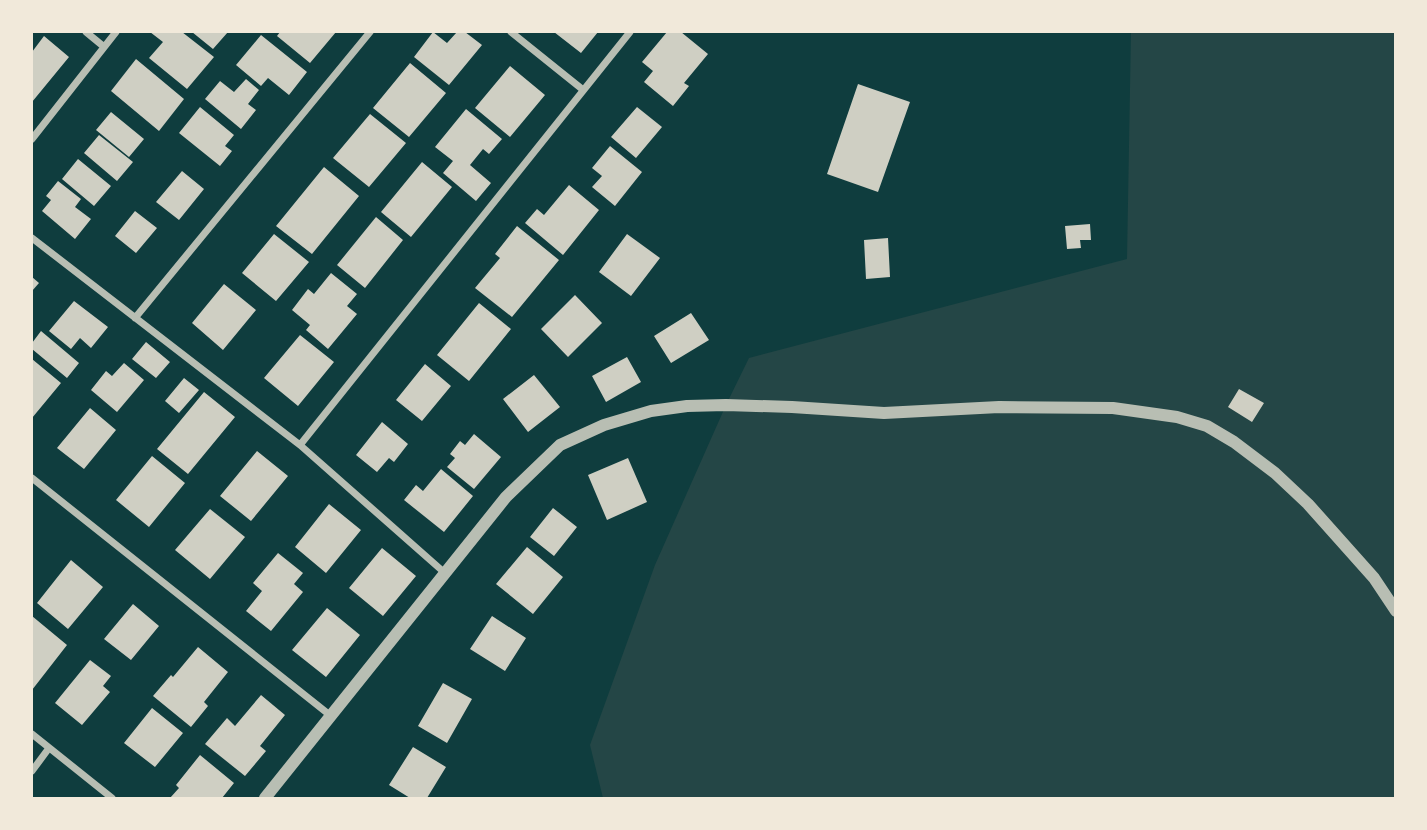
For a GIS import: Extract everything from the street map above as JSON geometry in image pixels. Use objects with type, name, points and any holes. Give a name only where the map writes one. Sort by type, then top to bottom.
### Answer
[{"type":"street","points":[[86,32],[103,46]]},
{"type":"street","points":[[32,139],[116,32]]},
{"type":"street","points":[[135,318],[370,32]]},
{"type":"street","points":[[511,32],[582,89]]},
{"type":"street","points":[[300,445],[630,32]]},
{"type":"street","points":[[32,238],[300,445],[446,574]]},
{"type":"street","points":[[265,799],[506,497],[560,445],[604,425],[651,411],[687,406],[726,405],[884,414],[999,407],[1113,408],[1177,417],[1207,426],[1234,442],[1275,473],[1308,503],[1374,578],[1395,611]]},
{"type":"street","points":[[32,478],[331,716]]},
{"type":"street","points":[[32,734],[112,799]]},
{"type":"street","points":[[32,771],[49,748]]},
{"type":"shaded area","points":[[1131,32],[1395,32],[1395,798],[603,798],[590,745],[655,565],[749,358],[1127,259]]},
{"type":"building","points":[[150,32],[182,32],[214,57],[187,89],[149,58],[163,42]]},
{"type":"building","points":[[192,32],[228,32],[213,49]]},
{"type":"building","points":[[280,32],[336,32],[310,63],[277,36]]},
{"type":"building","points":[[433,32],[447,43],[457,32],[465,32],[482,45],[449,85],[414,57]]},
{"type":"building","points":[[554,32],[598,32],[581,53]]},
{"type":"building","points":[[667,32],[681,32],[708,54],[684,83],[689,86],[673,106],[644,82],[653,71],[642,62]]},
{"type":"building","points":[[261,35],[307,72],[289,95],[268,78],[261,86],[236,65]]},
{"type":"building","points":[[44,36],[69,57],[32,102],[32,52]]},
{"type":"building","points":[[136,59],[184,99],[159,131],[111,91]]},
{"type":"building","points":[[410,63],[446,93],[409,137],[373,108]]},
{"type":"building","points":[[510,66],[545,95],[510,137],[475,108]]},
{"type":"building","points":[[246,79],[259,90],[248,104],[256,110],[241,129],[205,99],[220,81],[234,92]]},
{"type":"building","points":[[858,84],[910,102],[878,192],[827,174]]},
{"type":"building","points":[[200,107],[234,135],[225,146],[232,151],[220,166],[179,133]]},
{"type":"building","points":[[637,107],[662,127],[636,158],[611,137]]},
{"type":"building","points":[[466,109],[502,139],[489,154],[483,149],[470,165],[491,183],[476,201],[443,173],[453,161],[435,147]]},
{"type":"building","points":[[111,112],[144,139],[129,157],[96,130]]},
{"type":"building","points":[[370,114],[406,143],[369,187],[333,158]]},
{"type":"building","points":[[99,135],[133,162],[117,181],[84,153]]},
{"type":"building","points":[[610,146],[642,172],[615,206],[592,187],[602,176],[592,168]]},
{"type":"building","points":[[78,159],[111,186],[94,206],[62,179]]},
{"type":"building","points":[[422,162],[452,187],[411,237],[381,212]]},
{"type":"building","points":[[324,167],[359,196],[312,254],[276,226]]},
{"type":"building","points":[[182,171],[204,189],[179,220],[156,202]]},
{"type":"building","points":[[58,181],[81,199],[75,207],[91,219],[75,239],[42,211],[51,200],[46,196]]},
{"type":"building","points":[[569,185],[599,210],[563,255],[525,223],[537,209],[544,215]]},
{"type":"building","points":[[135,211],[157,228],[136,253],[115,236]]},
{"type":"building","points":[[376,217],[403,240],[365,288],[337,265]]},
{"type":"building","points":[[1090,224],[1091,240],[1080,240],[1081,248],[1067,249],[1065,226]]},
{"type":"building","points":[[517,226],[559,260],[512,317],[475,288],[500,258],[495,254]]},
{"type":"building","points":[[274,234],[309,262],[276,301],[242,273]]},
{"type":"building","points":[[627,234],[660,258],[631,296],[599,272]]},
{"type":"building","points":[[888,238],[890,277],[866,279],[864,240]]},
{"type":"building","points":[[331,273],[357,294],[347,306],[357,314],[328,349],[306,330],[310,325],[292,310],[308,289],[314,294]]},
{"type":"building","points":[[32,277],[39,283],[32,291]]},
{"type":"building","points":[[224,284],[256,310],[223,350],[192,323]]},
{"type":"building","points":[[575,295],[602,323],[568,357],[541,329]]},
{"type":"building","points":[[74,301],[108,327],[91,348],[80,338],[71,349],[49,331]]},
{"type":"building","points":[[479,303],[511,329],[469,381],[437,355]]},
{"type":"building","points":[[691,313],[709,340],[671,363],[654,336]]},
{"type":"building","points":[[41,331],[79,363],[67,378],[32,349],[32,343]]},
{"type":"building","points":[[300,335],[334,362],[298,406],[264,378]]},
{"type":"building","points":[[146,342],[170,362],[156,378],[132,359]]},
{"type":"building","points":[[627,357],[641,382],[606,402],[592,376]]},
{"type":"building","points":[[32,359],[61,383],[32,418]]},
{"type":"building","points":[[124,363],[144,380],[117,412],[91,390],[106,371],[112,376]]},
{"type":"building","points":[[425,364],[451,386],[422,421],[396,400]]},
{"type":"building","points":[[534,375],[560,407],[528,432],[503,399]]},
{"type":"building","points":[[184,378],[199,390],[179,413],[165,401]]},
{"type":"building","points":[[1239,389],[1264,403],[1252,422],[1228,407]]},
{"type":"building","points":[[204,392],[235,417],[188,474],[157,449]]},
{"type":"building","points":[[90,408],[116,430],[84,469],[57,448]]},
{"type":"building","points":[[382,422],[408,444],[394,462],[389,458],[377,472],[356,455]]},
{"type":"building","points":[[474,434],[501,457],[474,489],[447,467],[455,458],[450,454],[460,441],[465,445]]},
{"type":"building","points":[[257,451],[288,476],[251,521],[220,496]]},
{"type":"building","points":[[152,456],[185,483],[149,527],[116,500]]},
{"type":"building","points":[[628,458],[647,502],[607,520],[588,475]]},
{"type":"building","points":[[441,469],[473,496],[444,532],[404,500],[416,485],[423,491]]},
{"type":"building","points":[[329,504],[361,530],[326,573],[295,547]]},
{"type":"building","points":[[553,508],[577,527],[554,556],[530,537]]},
{"type":"building","points":[[210,509],[245,537],[210,579],[175,550]]},
{"type":"building","points":[[527,547],[563,577],[533,614],[496,584]]},
{"type":"building","points":[[382,548],[416,576],[383,616],[349,588]]},
{"type":"building","points":[[278,553],[303,573],[294,584],[303,592],[271,631],[246,611],[262,591],[253,583]]},
{"type":"building","points":[[71,560],[103,587],[68,629],[37,603]]},
{"type":"building","points":[[133,604],[159,626],[131,660],[104,639]]},
{"type":"building","points":[[327,608],[360,635],[326,677],[292,650]]},
{"type":"building","points":[[32,616],[67,645],[32,690]]},
{"type":"building","points":[[492,616],[526,638],[505,671],[470,649]]},
{"type":"building","points":[[198,647],[228,672],[204,702],[208,706],[191,727],[153,696]]},
{"type":"building","points":[[90,660],[111,676],[103,686],[110,692],[82,725],[55,703]]},
{"type":"building","points":[[443,683],[472,699],[447,743],[418,726]]},
{"type":"building","points":[[261,695],[285,715],[260,746],[266,751],[245,776],[205,744],[227,718],[235,726]]},
{"type":"building","points":[[152,708],[183,733],[155,767],[124,743]]},
{"type":"building","points":[[413,747],[446,767],[427,798],[410,798],[389,785]]},
{"type":"building","points":[[200,755],[234,783],[222,798],[170,798],[179,788],[176,785]]}]
